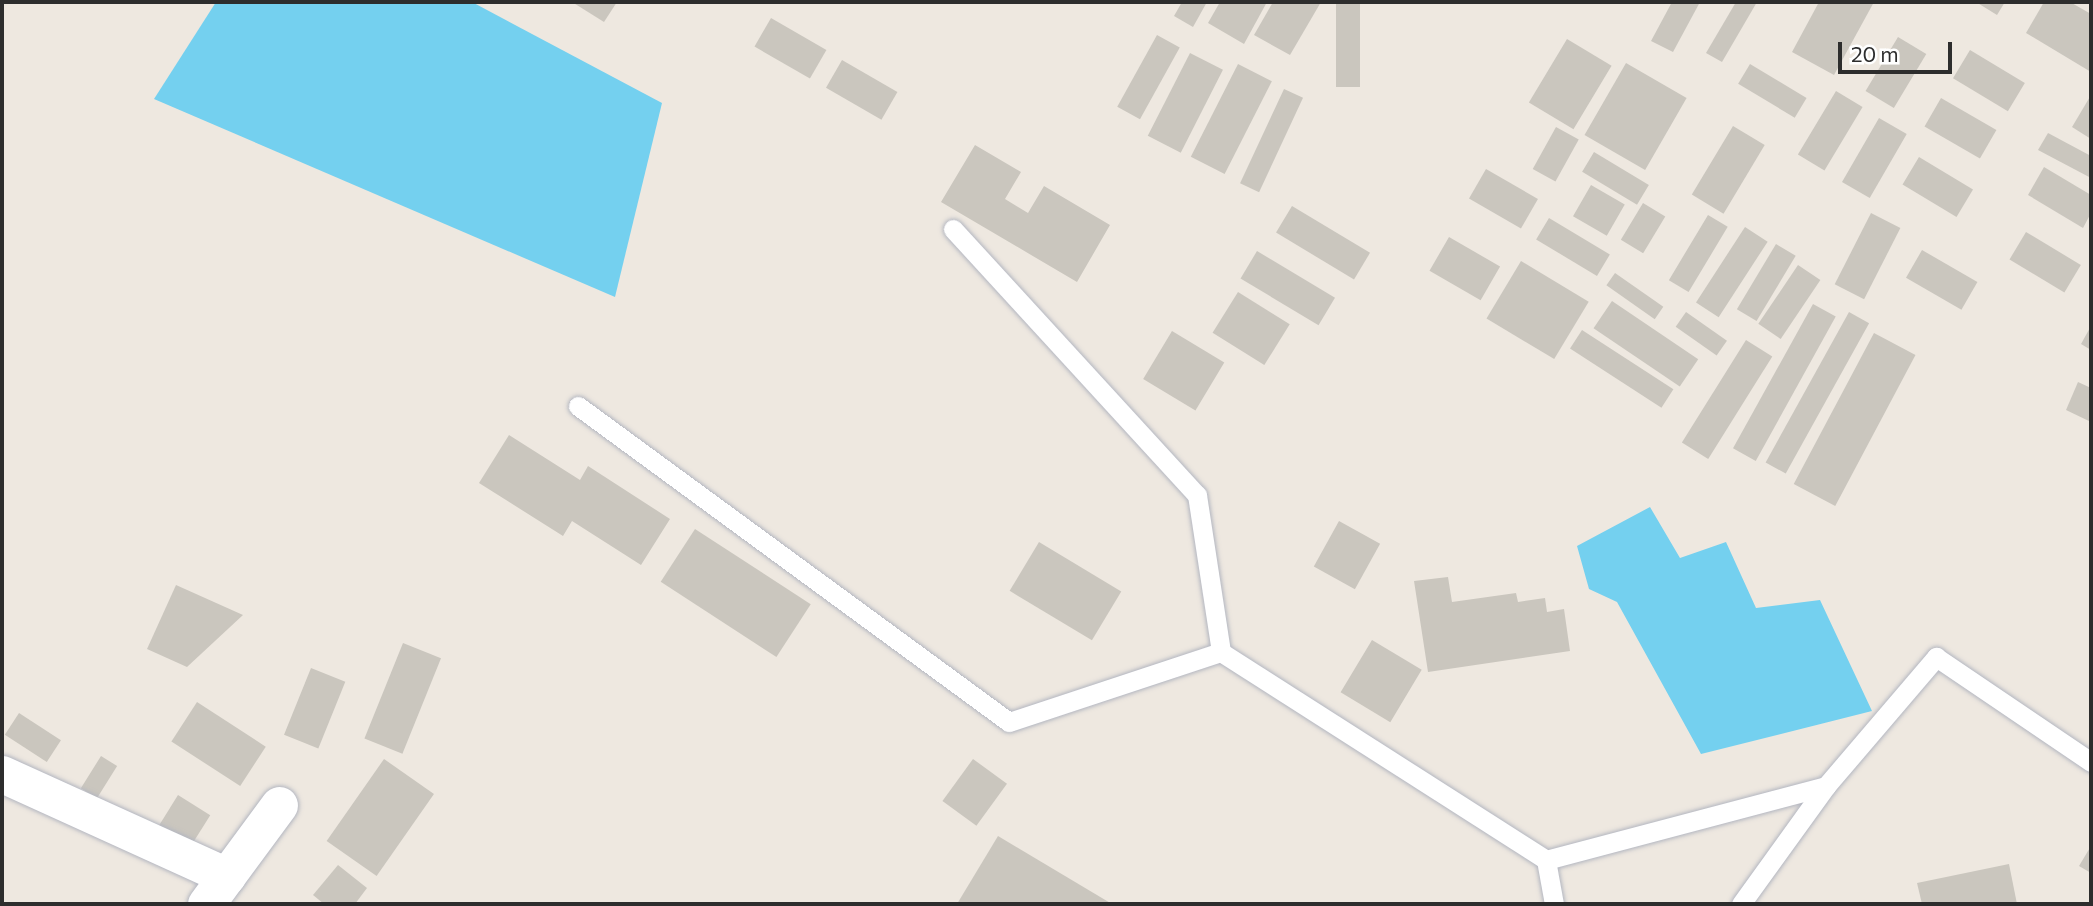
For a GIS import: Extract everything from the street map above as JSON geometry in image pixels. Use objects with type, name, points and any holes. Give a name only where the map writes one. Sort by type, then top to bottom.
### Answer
[{"type":"street","points":[[2,774],[217,890],[279,805]]},
{"type":"lane","points":[[953,229],[1197,495],[1221,652],[1546,860],[1554,904]]},
{"type":"lane","points":[[578,406],[1009,722],[1221,652]]},
{"type":"lane","points":[[1741,904],[1826,786],[1936,656],[2091,762]]},
{"type":"lane","points":[[1546,860],[1826,786]]},
{"type":"water","points":[[216,2],[472,2],[662,103],[615,297],[154,99]]},
{"type":"water","points":[[1650,507],[1680,558],[1726,542],[1756,608],[1820,600],[1872,711],[1701,754],[1617,602],[1589,589],[1577,546]]},
{"type":"building","points":[[572,2],[617,2],[604,22]]},
{"type":"building","points":[[1182,2],[1207,2],[1193,27],[1174,16]]},
{"type":"building","points":[[1220,2],[1267,2],[1244,44],[1208,23]]},
{"type":"building","points":[[1273,2],[1321,2],[1290,55],[1254,35]]},
{"type":"building","points":[[1336,2],[1360,2],[1360,87],[1336,87]]},
{"type":"building","points":[[1672,2],[1700,2],[1673,52],[1651,41]]},
{"type":"building","points":[[1736,2],[1757,2],[1722,62],[1706,53]]},
{"type":"building","points":[[1819,2],[1874,2],[1834,75],[1792,52]]},
{"type":"building","points":[[1976,2],[2005,2],[1997,15]]},
{"type":"building","points":[[2044,2],[2070,2],[2091,14],[2091,72],[2026,33]]},
{"type":"building","points":[[771,18],[826,50],[810,79],[754,47]]},
{"type":"building","points":[[1157,35],[1180,48],[1140,119],[1117,107]]},
{"type":"building","points":[[1898,37],[1926,54],[1894,108],[1866,91]]},
{"type":"building","points":[[1567,39],[1612,66],[1573,129],[1529,102]]},
{"type":"building","points":[[1970,50],[2025,83],[2008,111],[1953,78]]},
{"type":"building","points":[[1190,53],[1223,70],[1181,153],[1148,136]]},
{"type":"building","points":[[842,60],[897,92],[881,120],[826,88]]},
{"type":"building","points":[[1626,63],[1687,98],[1645,170],[1584,135]]},
{"type":"building","points":[[1238,64],[1272,81],[1225,174],[1191,157]]},
{"type":"building","points":[[1750,64],[1807,98],[1795,118],[1738,84]]},
{"type":"building","points":[[1284,89],[1303,98],[1259,192],[1240,183]]},
{"type":"building","points":[[1836,91],[1863,107],[1824,170],[1798,154]]},
{"type":"building","points":[[2091,95],[2091,139],[2072,127]]},
{"type":"building","points":[[1941,98],[1996,130],[1980,159],[1924,127]]},
{"type":"building","points":[[1879,118],[1907,134],[1870,198],[1842,182]]},
{"type":"building","points":[[1733,126],[1765,145],[1724,214],[1692,195]]},
{"type":"building","points":[[1556,127],[1579,140],[1555,182],[1533,169]]},
{"type":"building","points":[[2048,133],[2091,156],[2091,178],[2038,150]]},
{"type":"building","points":[[975,145],[1021,172],[1005,199],[1028,213],[1044,186],[1110,225],[1077,282],[941,202]]},
{"type":"building","points":[[1594,152],[1649,185],[1637,205],[1582,172]]},
{"type":"building","points":[[1919,157],[1973,189],[1957,217],[1903,184]]},
{"type":"building","points":[[2044,167],[2091,195],[2091,213],[2083,228],[2028,195]]},
{"type":"building","points":[[1486,169],[1538,199],[1521,228],[1469,198]]},
{"type":"building","points":[[1591,185],[1625,204],[1607,236],[1573,216]]},
{"type":"building","points":[[1643,203],[1665,216],[1643,253],[1621,240]]},
{"type":"building","points":[[1292,206],[1370,253],[1354,279],[1276,233]]},
{"type":"building","points":[[1871,213],[1900,228],[1864,299],[1835,284]]},
{"type":"building","points":[[1708,215],[1728,227],[1689,292],[1669,280]]},
{"type":"building","points":[[1549,218],[1610,255],[1597,276],[1536,239]]},
{"type":"building","points":[[1745,227],[1768,242],[1719,317],[1696,302]]},
{"type":"building","points":[[2026,232],[2081,265],[2064,292],[2010,259]]},
{"type":"building","points":[[1449,237],[1500,266],[1481,300],[1430,271]]},
{"type":"building","points":[[1776,244],[1796,256],[1757,321],[1737,309]]},
{"type":"building","points":[[1922,250],[1977,282],[1961,310],[1906,278]]},
{"type":"building","points":[[1257,251],[1335,298],[1319,325],[1241,278]]},
{"type":"building","points":[[1521,261],[1589,302],[1554,359],[1486,318]]},
{"type":"building","points":[[1798,265],[1820,280],[1781,339],[1758,324]]},
{"type":"building","points":[[1615,273],[1663,307],[1655,319],[1606,285]]},
{"type":"building","points":[[1238,292],[1290,324],[1264,365],[1213,333]]},
{"type":"building","points":[[1612,301],[1698,359],[1680,387],[1594,328]]},
{"type":"building","points":[[1813,304],[1836,317],[1756,461],[1733,448]]},
{"type":"building","points":[[1686,312],[1727,341],[1717,355],[1676,327]]},
{"type":"building","points":[[1849,312],[1869,323],[1786,474],[1766,462]]},
{"type":"building","points":[[2091,326],[2091,350],[2081,344]]},
{"type":"building","points":[[1582,330],[1673,389],[1661,408],[1570,348]]},
{"type":"building","points":[[1172,331],[1224,362],[1195,410],[1143,379]]},
{"type":"building","points":[[1874,333],[1915,355],[1835,506],[1794,484]]},
{"type":"building","points":[[1746,340],[1772,356],[1708,459],[1682,443]]},
{"type":"building","points":[[2078,382],[2091,388],[2091,422],[2066,410]]},
{"type":"building","points":[[509,435],[580,480],[588,466],[670,519],[641,565],[572,521],[563,536],[479,483]]},
{"type":"building","points":[[1339,521],[1380,544],[1355,589],[1314,566]]},
{"type":"building","points":[[695,529],[811,604],[776,657],[661,582]]},
{"type":"building","points":[[1039,542],[1121,591],[1092,640],[1010,591]]},
{"type":"building","points":[[1448,577],[1452,602],[1516,593],[1518,602],[1545,598],[1547,612],[1564,609],[1570,651],[1428,672],[1414,581]]},
{"type":"building","points":[[176,585],[243,615],[187,667],[147,649]]},
{"type":"building","points":[[1372,640],[1422,670],[1390,722],[1341,692]]},
{"type":"building","points":[[403,643],[441,658],[402,754],[364,738]]},
{"type":"building","points":[[311,668],[345,682],[318,749],[284,735]]},
{"type":"building","points":[[197,702],[266,747],[240,786],[171,741]]},
{"type":"building","points":[[19,713],[61,740],[47,762],[5,735]]},
{"type":"building","points":[[101,756],[117,766],[97,798],[81,788]]},
{"type":"building","points":[[384,759],[434,794],[377,876],[327,841]]},
{"type":"building","points":[[973,759],[1007,784],[976,826],[942,801]]},
{"type":"building","points":[[178,795],[210,815],[191,847],[158,826]]},
{"type":"building","points":[[998,836],[1112,904],[957,904]]},
{"type":"building","points":[[2091,846],[2091,873],[2079,866]]},
{"type":"building","points":[[2009,864],[2017,904],[1922,904],[1917,883]]},
{"type":"building","points":[[338,865],[367,888],[355,904],[324,904],[313,895]]}]
